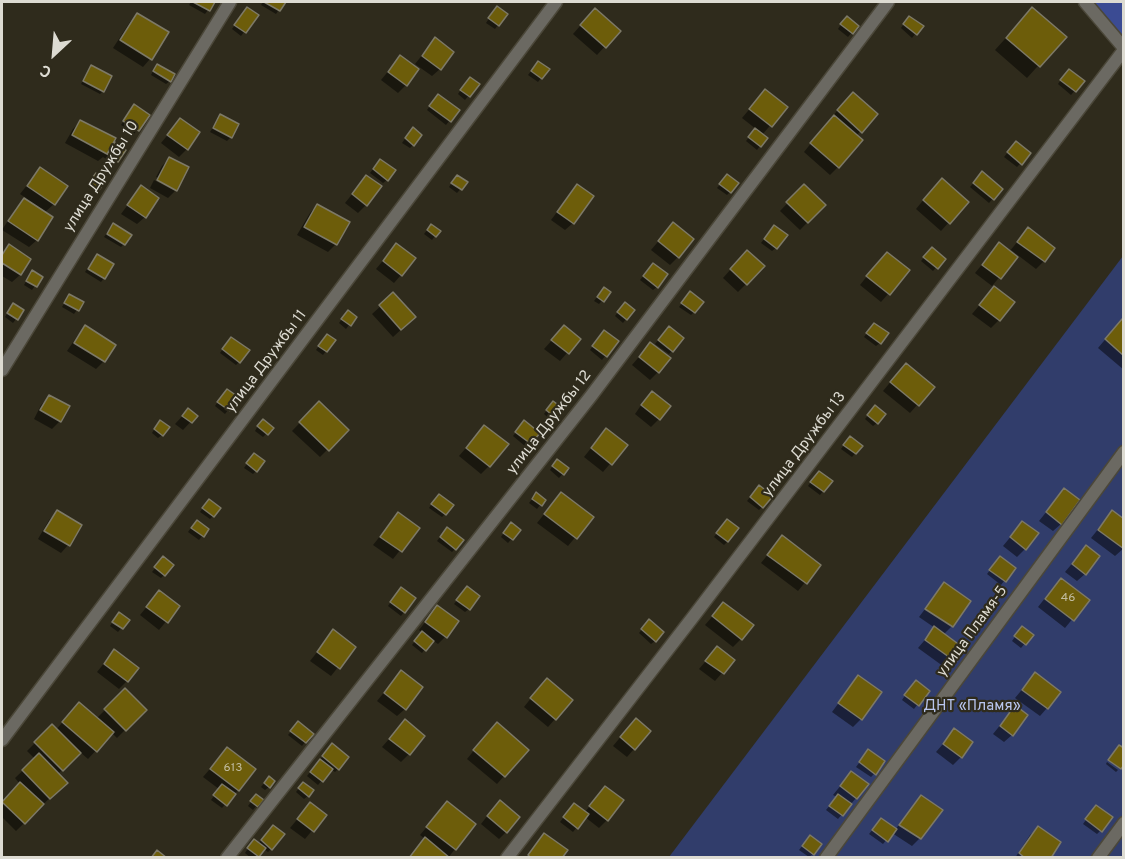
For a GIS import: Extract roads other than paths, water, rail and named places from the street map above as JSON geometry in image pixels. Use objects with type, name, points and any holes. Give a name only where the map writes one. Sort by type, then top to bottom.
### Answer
[{"type":"street","name":"улица Дружбы 10","points":[[2,370],[230,2]]},
{"type":"street","name":"улица Дружбы 11","points":[[2,740],[556,2]]},
{"type":"street","name":"улица Дружбы 12","points":[[227,858],[591,396],[888,2]]},
{"type":"street","points":[[1085,2],[1124,49]]},
{"type":"street","name":"улица Дружбы 13","points":[[507,858],[686,627],[1124,49]]},
{"type":"street","name":"улица Пламя-5","points":[[826,858],[1124,452]]},
{"type":"street","points":[[1098,858],[1124,823]]},
{"type":"park label","name":"ДНТ «Пламя»","points":[[972,707]]}]
